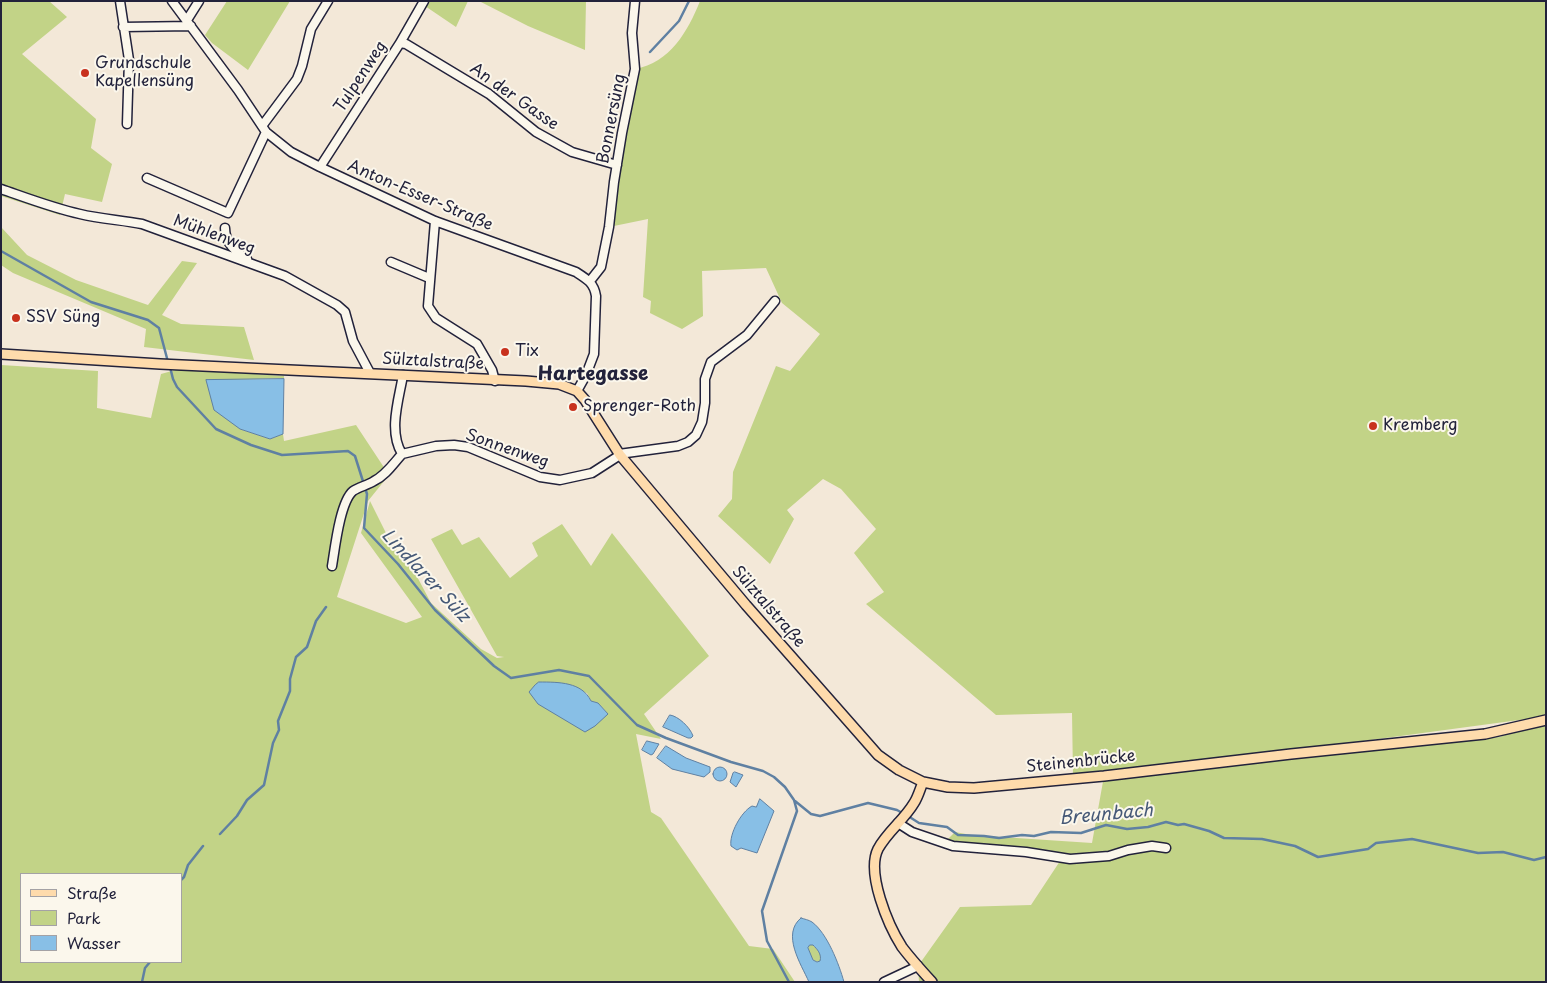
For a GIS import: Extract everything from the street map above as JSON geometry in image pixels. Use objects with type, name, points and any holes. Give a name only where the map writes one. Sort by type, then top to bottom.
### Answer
[{"type":"main road","name":"Sülztalstraße","points":[[1,354],[160,364],[526,381],[559,384],[577,391],[585,400],[619,454],[750,609],[861,736],[878,754],[899,770],[923,782]]},
{"type":"main road","name":"Steinenbrücke","points":[[923,782],[948,788],[974,788],[1104,776],[1485,734],[1546,720]]},
{"type":"main road","points":[[923,782],[914,803],[877,851],[874,858],[876,880],[890,924],[902,946],[932,982]]},
{"type":"street","points":[[120,1],[129,60],[127,124]]},
{"type":"street","name":"Anton-Esser-Straße","points":[[172,1],[264,129],[291,152],[435,221],[576,272],[590,281]]},
{"type":"street","points":[[123,27],[189,23],[198,1]]},
{"type":"street","points":[[147,178],[228,213],[264,129],[297,79],[311,29],[328,1]]},
{"type":"street","name":"Tulpenweg","points":[[320,167],[400,43],[424,1]]},
{"type":"street","name":"Bonnersüng","points":[[590,281],[601,267],[609,228],[617,165],[636,69],[632,33],[635,1]]},
{"type":"street","name":"An der Gasse","points":[[400,43],[406,44],[489,94],[536,132],[572,152],[617,165]]},
{"type":"street","name":"Mühlenweg","points":[[1,189],[67,211],[142,224],[285,276],[337,305],[345,312],[353,341],[370,373]]},
{"type":"street","points":[[435,221],[428,306],[436,318],[478,344],[492,370],[495,381]]},
{"type":"street","points":[[224,228],[225,236],[230,245],[252,264]]},
{"type":"street","points":[[391,262],[429,278]]},
{"type":"street","points":[[577,391],[586,376],[594,354],[596,296],[595,289],[590,281]]},
{"type":"street","points":[[619,454],[678,446],[688,442],[696,435],[702,422],[705,402],[705,379],[711,362],[746,335],[775,302]]},
{"type":"street","points":[[332,566],[339,525],[347,498],[353,491],[384,475],[402,454],[397,446],[394,427],[403,375]]},
{"type":"street","name":"Sonnenweg","points":[[402,454],[436,446],[468,447],[540,478],[560,480],[592,473],[619,454]]},
{"type":"street","points":[[900,821],[912,832],[953,846],[1026,852],[1070,859],[1109,856],[1128,850],[1152,846],[1166,848]]},
{"type":"street","points":[[884,982],[918,966]]},
{"type":"green space","points":[[1,1],[49,1],[67,17],[22,54],[96,119],[91,148],[112,164],[102,202],[65,194],[60,215],[1,196]]},
{"type":"green space","points":[[227,1],[290,1],[248,70],[212,43],[205,35]]},
{"type":"green space","points":[[428,1],[468,1],[456,27],[425,6]]},
{"type":"green space","points":[[479,1],[586,1],[585,50],[528,26]]},
{"type":"green space","points":[[700,1],[1546,1],[1546,714],[1534,718],[1289,751],[1073,775],[1072,713],[996,715],[866,604],[884,592],[854,553],[876,529],[841,489],[823,479],[787,510],[794,519],[770,564],[718,516],[732,499],[733,472],[776,366],[790,371],[820,334],[782,303],[766,268],[702,271],[703,316],[682,329],[650,313],[651,301],[643,297],[648,219],[609,227],[635,69],[647,66],[668,53],[690,23]]},
{"type":"green space","points":[[1,227],[27,255],[76,280],[148,305],[182,261],[197,263],[162,315],[181,324],[244,327],[254,360],[144,347],[146,329],[13,273],[1,265]]},
{"type":"green space","points":[[1,365],[98,371],[97,408],[151,418],[161,374],[179,369],[284,376],[284,378],[206,381],[240,429],[270,439],[283,434],[284,441],[356,425],[389,475],[368,501],[337,597],[406,623],[422,617],[361,533],[370,501],[391,543],[413,569],[431,603],[481,649],[497,658],[504,657],[497,656],[431,539],[452,529],[462,545],[479,537],[510,578],[538,556],[532,543],[562,524],[591,566],[612,533],[709,656],[644,714],[661,739],[636,734],[651,812],[661,818],[749,946],[773,949],[795,982],[1,982]],"holes":[[[539,682],[587,693],[591,701],[598,703],[608,714]]]},
{"type":"green space","points":[[1546,720],[1546,982],[919,982],[918,966],[960,907],[1031,905],[1064,855],[960,845],[947,840],[955,832],[971,835],[1092,843],[1104,776],[1500,737]]},
{"type":"green space","points":[[813,945],[819,952],[821,961],[813,960],[809,953],[808,947]]},
{"type":"water","points":[[284,379],[283,434],[270,439],[240,429],[214,410],[206,380]]},
{"type":"water","points":[[539,682],[562,683],[576,687],[582,690],[591,701],[598,703],[608,714],[585,732],[538,704],[529,692]]},
{"type":"water","points":[[670,715],[677,717],[687,726],[693,736],[691,738],[663,727]]},
{"type":"water","points":[[647,741],[659,744],[651,755],[642,750]]},
{"type":"water","points":[[666,746],[686,758],[710,767],[710,772],[704,777],[672,769],[657,758]]},
{"type":"water","points":[[717,767],[723,767],[727,774],[723,781],[717,781],[713,777],[713,771]]},
{"type":"water","points":[[735,772],[743,775],[736,787],[730,782]]},
{"type":"water","points":[[760,799],[774,811],[757,853],[741,848],[737,850],[731,846],[734,830],[744,813],[752,806],[756,807]]},
{"type":"water","points":[[801,918],[811,921],[823,933],[832,949],[844,982],[809,982],[794,949],[793,932],[795,925]],"holes":[[[810,945],[813,945],[818,950],[820,961],[813,960],[808,948]]]},
{"type":"waterway","points":[[650,52],[679,21],[689,1]]},
{"type":"waterway","name":"Lindlarer Sülz","points":[[1,251],[91,302],[148,320],[159,328],[168,362]]},
{"type":"waterway","name":"Lindlarer Sülz","points":[[170,367],[177,387],[216,429],[251,445],[282,455],[348,451],[355,456],[367,494],[364,528],[398,564],[435,610],[494,666],[511,678],[559,670],[589,676],[637,725],[731,762],[763,771],[774,777],[785,787],[794,800],[797,811],[762,911],[767,941],[789,982]]},
{"type":"waterway","points":[[220,834],[237,816],[247,800],[264,785],[273,743],[279,730],[278,721],[290,691],[290,679],[296,657],[307,647],[316,621],[326,607]]},
{"type":"waterway","name":"Breunbach","points":[[795,801],[811,814],[820,816],[868,803],[897,810],[904,814]]},
{"type":"waterway","name":"Breunbach","points":[[908,816],[919,823],[947,827],[958,835],[999,838],[1022,835],[1034,836],[1051,832],[1081,833],[1106,825],[1127,829],[1148,827],[1166,822],[1178,825],[1184,824],[1209,831],[1224,838],[1262,839],[1295,846],[1318,857],[1368,849],[1376,843],[1412,839],[1478,853],[1503,852],[1534,860],[1546,857]]},
{"type":"waterway","points":[[182,879],[188,865],[203,846]]},
{"type":"waterway","points":[[142,982],[145,968],[149,963]]},
{"type":"place","name":"Grundschule Kapellensüng","points":[[85,73]]},
{"type":"place","name":"SSV Süng","points":[[16,318]]},
{"type":"place","name":"Tix","points":[[505,352]]},
{"type":"place","name":"Sprenger-Roth","points":[[573,407]]},
{"type":"place","name":"Kremberg","points":[[1373,426]]},
{"type":"district","name":"Hartegasse","points":[[593,375]]}]
